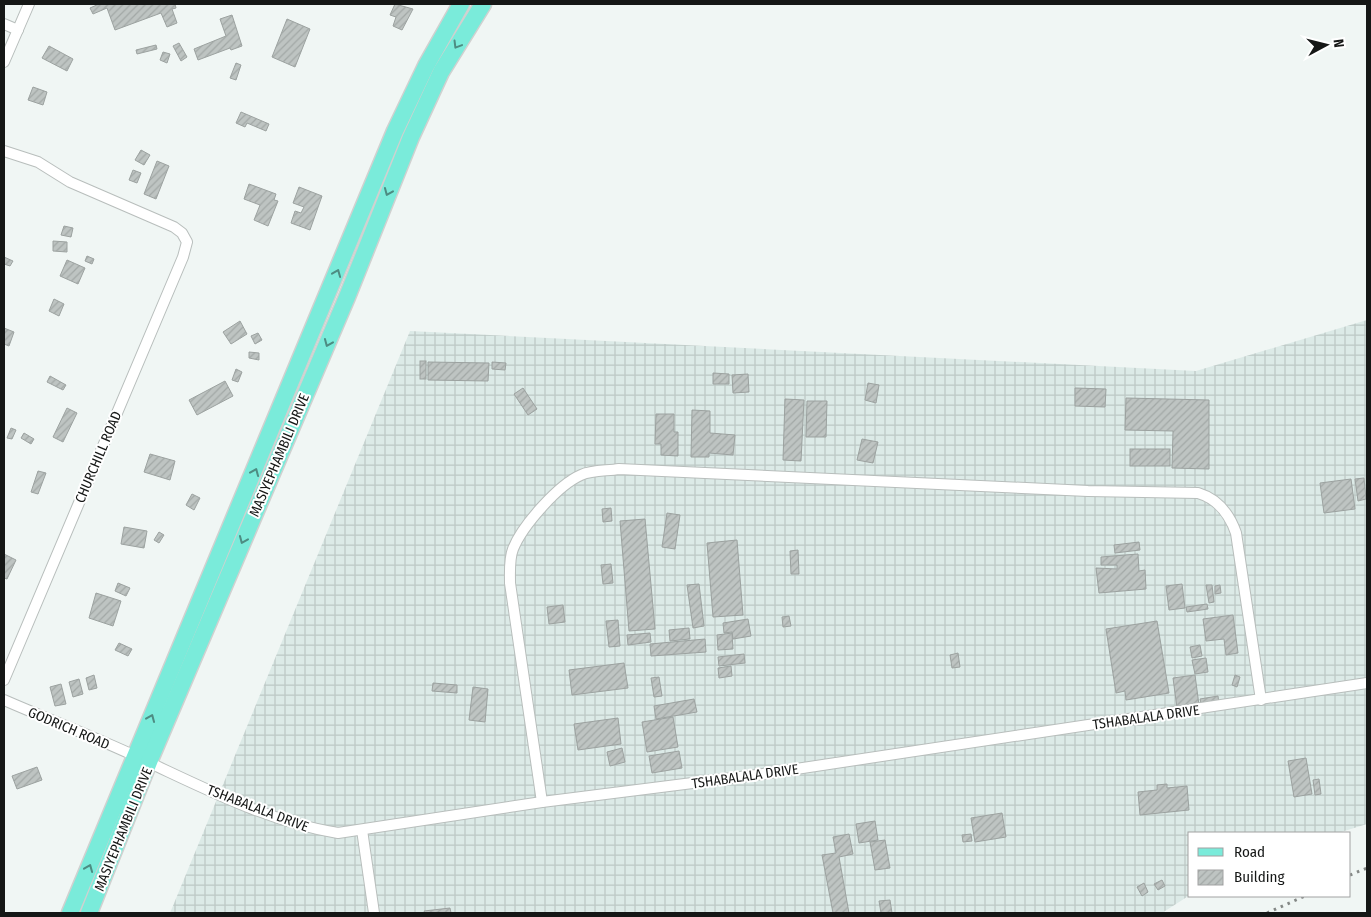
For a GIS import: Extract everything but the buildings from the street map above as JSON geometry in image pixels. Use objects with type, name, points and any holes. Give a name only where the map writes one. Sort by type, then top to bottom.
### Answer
[{"type":"main road","name":"MASIYEPHAMBILI DRIVE","points":[[89,913],[142,759],[395,131],[426,66],[461,4]]},
{"type":"main road","name":"MASIYEPHAMBILI DRIVE","points":[[70,913],[142,759],[347,297],[410,137],[440,72],[483,4]]},
{"type":"street","points":[[4,62],[29,4]]},
{"type":"street","points":[[4,24],[18,30]]},
{"type":"street","name":"CHURCHILL ROAD","points":[[4,151],[38,162],[70,182],[174,227],[182,233],[187,242],[183,257],[4,680]]},
{"type":"street","points":[[542,802],[510,583],[512,551],[520,533],[567,484],[581,475],[592,472],[628,470],[1088,491],[1198,493],[1208,496],[1223,508],[1231,518],[1236,533],[1261,700]]},
{"type":"street","name":"TSHABALALA DRIVE","points":[[142,759],[180,778],[282,820],[338,833],[542,802],[756,775],[1367,683]]},
{"type":"street","name":"GODRICH ROAD","points":[[4,700],[142,759]]},
{"type":"street","points":[[362,830],[374,913]]},
{"type":"shaded area","points":[[1367,320],[1367,824],[1341,832],[1188,832],[1188,896],[1162,913],[170,913],[410,331],[1196,371]]},
{"type":"railway","points":[[1351,875],[1367,868]]},
{"type":"railway","points":[[1267,913],[1303,897]]}]
